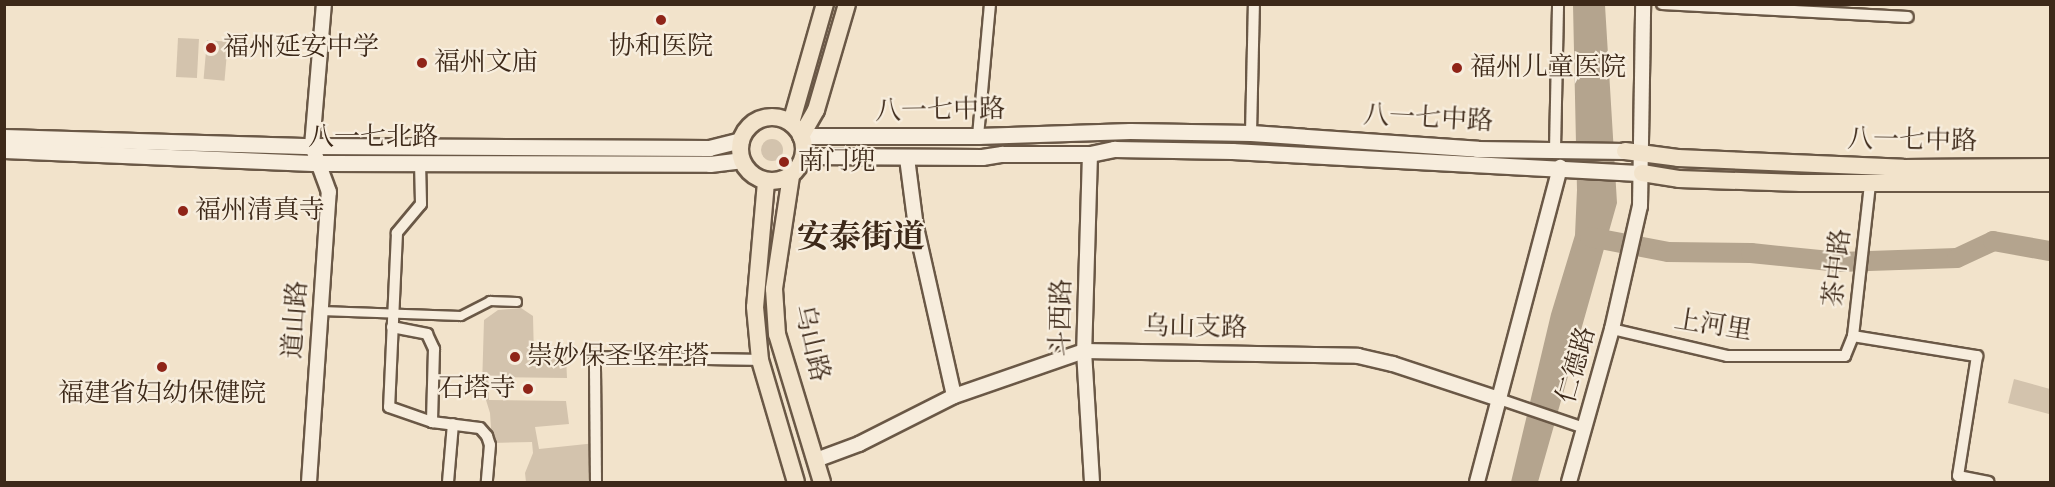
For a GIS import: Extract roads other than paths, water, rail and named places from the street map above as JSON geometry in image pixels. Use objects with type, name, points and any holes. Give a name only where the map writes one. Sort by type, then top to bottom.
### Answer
[{"type":"main road","points":[[796,130],[772,117],[762,118],[746,130],[741,140],[741,160],[750,174],[766,182],[774,182],[791,176],[804,156],[796,130],[825,4]]},
{"type":"main road","points":[[796,130],[816,110],[847,4]]},
{"type":"main road","name":"八一七中路","points":[[796,130],[978,136],[1130,131],[1251,133],[1477,149],[1633,152],[1678,158],[1891,167],[2050,168]]},
{"type":"main road","points":[[4,137],[312,146],[514,145],[709,148],[741,140]]},
{"type":"main road","name":"八一七中路","points":[[804,156],[907,158],[1090,154],[1114,149],[1232,151],[1560,167],[1679,178],[1870,184],[2050,183]]},
{"type":"main road","name":"八一七北路","points":[[4,150],[318,163],[710,164],[741,160]]},
{"type":"main road","name":"乌山路","points":[[791,176],[774,288],[777,334],[822,483]]},
{"type":"main road","name":"乌山路","points":[[766,182],[755,307],[760,360],[796,483]]},
{"type":"street","points":[[312,146],[324,4]]},
{"type":"street","points":[[978,136],[990,4]]},
{"type":"street","points":[[1251,133],[1254,4]]},
{"type":"street","points":[[1556,150],[1558,4]]},
{"type":"street","points":[[1637,173],[1633,152],[1643,4]]},
{"type":"street","points":[[1662,4],[1908,17]]},
{"type":"street","name":"道山路","points":[[309,483],[330,192],[312,146]]},
{"type":"street","name":"斗西路","points":[[1090,154],[1084,351],[1092,483]]},
{"type":"street","points":[[907,158],[916,227],[954,396]]},
{"type":"street","points":[[420,162],[421,204],[397,232],[389,407],[432,422],[480,428],[487,436],[490,446],[486,483]]},
{"type":"street","points":[[1477,483],[1560,167]]},
{"type":"street","name":"仁德路","points":[[1569,483],[1612,329],[1636,231],[1637,173]]},
{"type":"street","name":"茶中路","points":[[1845,356],[1853,336],[1870,184]]},
{"type":"street","points":[[321,311],[393,315],[462,315],[490,301],[517,302]]},
{"type":"street","points":[[392,327],[427,334],[434,349],[432,422]]},
{"type":"street","name":"上河里","points":[[1612,329],[1727,356],[1845,356]]},
{"type":"street","points":[[1853,336],[1977,356],[1958,476],[1988,483]]},
{"type":"street","name":"乌山支路","points":[[816,460],[859,444],[954,396],[1084,351],[1358,356],[1393,364],[1584,428]]},
{"type":"street","points":[[596,483],[595,357],[760,360]]},
{"type":"street","points":[[448,483],[453,424]]},
{"type":"waterway","points":[[1590,237],[1668,252],[1751,253],[1840,262],[1957,258],[1993,241],[2050,251]]},
{"type":"place","name":"协和医院","points":[[661,20]]},
{"type":"place","name":"福州延安中学","points":[[211,48]]},
{"type":"place","name":"福州文庙","points":[[422,63]]},
{"type":"place","name":"福州儿童医院","points":[[1457,68]]},
{"type":"place","name":"南门兜","points":[[784,162]]},
{"type":"place","name":"福州清真寺","points":[[183,211]]},
{"type":"place","name":"崇妙保圣坚牢塔","points":[[515,357]]},
{"type":"place","name":"福建省妇幼保健院","points":[[162,367]]},
{"type":"place","name":"石塔寺","points":[[528,389]]},
{"type":"district","name":"安泰街道","points":[[861,238]]}]
